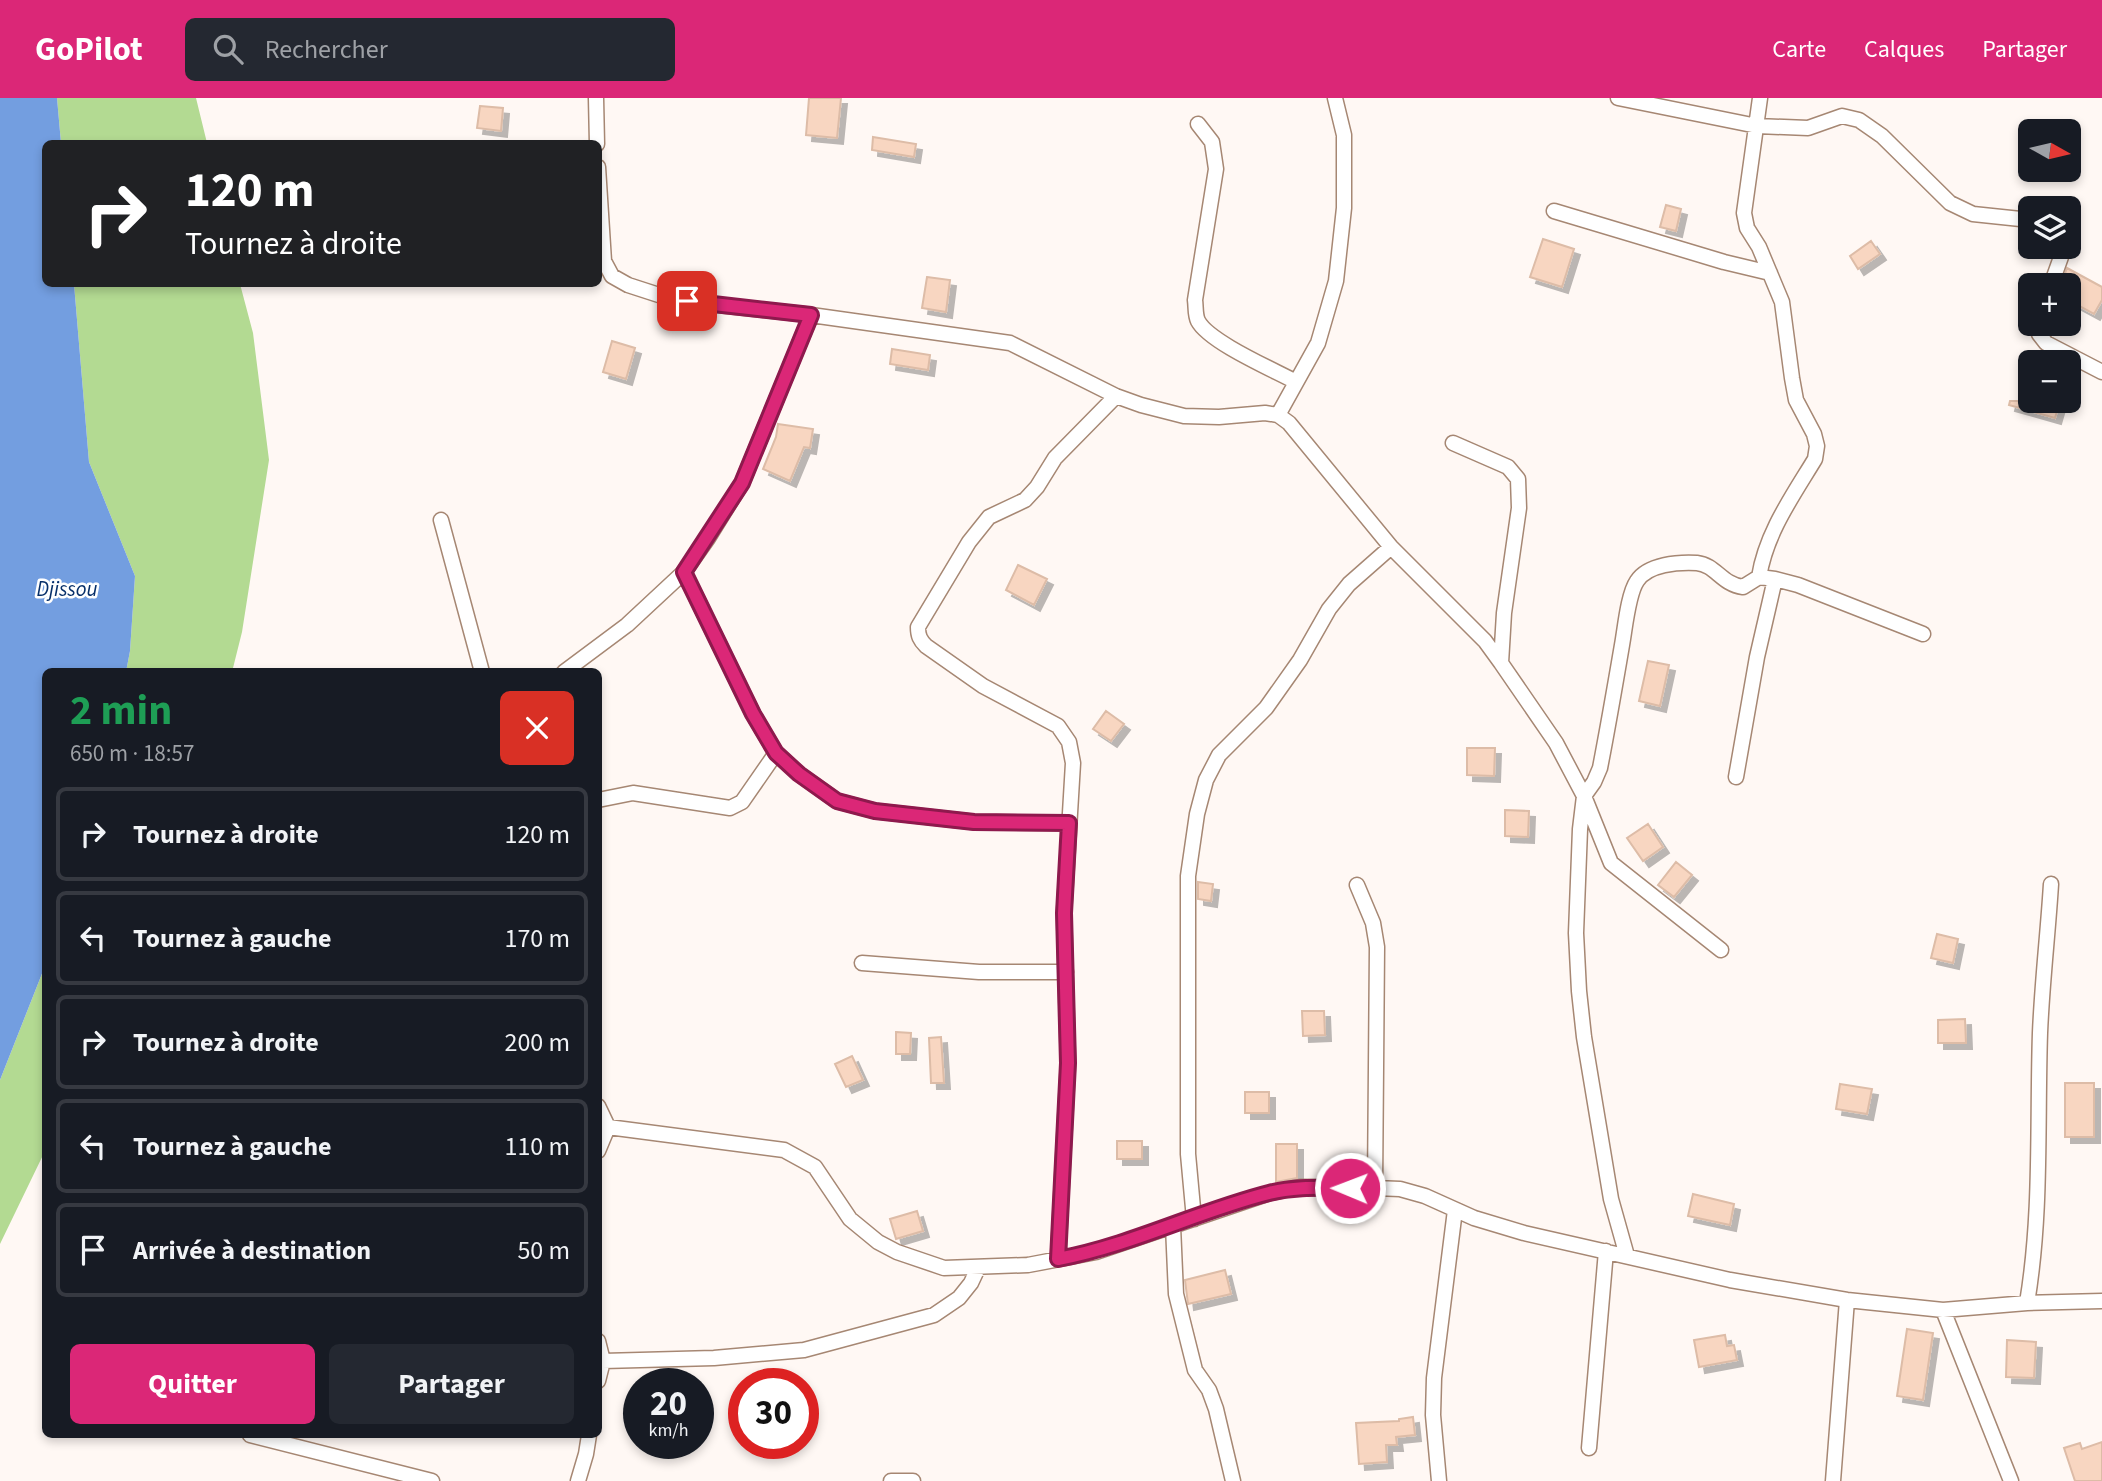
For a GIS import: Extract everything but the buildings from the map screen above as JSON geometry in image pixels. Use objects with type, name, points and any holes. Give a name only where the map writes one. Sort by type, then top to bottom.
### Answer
[{"type":"street","points":[[596,98],[597,140]]},
{"type":"street","points":[[1278,415],[1318,343],[1336,281],[1345,208],[1344,135],[1335,98]]},
{"type":"street","points":[[1618,98],[1758,127],[1808,128],[1842,116],[1859,120],[1882,136],[1950,203],[1973,214],[2018,219]]},
{"type":"street","points":[[1759,577],[1763,553],[1772,531],[1815,459],[1817,446],[1814,434],[1796,400],[1782,302],[1759,247],[1747,228],[1744,213],[1760,98]]},
{"type":"street","points":[[1198,124],[1212,142],[1216,169],[1195,300],[1196,319],[1204,331],[1296,382]]},
{"type":"street","points":[[1554,211],[1724,262],[1770,273]]},
{"type":"street","points":[[602,230],[604,261],[612,276],[628,285],[665,297],[1010,342],[1116,396],[1184,416],[1219,417],[1265,413],[1278,415],[1289,423],[1391,547],[1485,641],[1556,743],[1584,796],[1611,863],[1721,950]]},
{"type":"street","points":[[569,668],[627,625],[684,572],[742,483],[811,315]]},
{"type":"street","points":[[2040,336],[2046,344],[2102,372]]},
{"type":"street","points":[[1058,1259],[1068,1063],[1064,913],[1073,763],[1069,741],[1058,726],[983,686],[926,646],[920,640],[918,627],[969,542],[989,517],[1025,500],[1037,487],[1055,457],[1116,396]]},
{"type":"street","points":[[1452,443],[1508,467],[1518,479],[1519,508],[1504,613],[1501,663]]},
{"type":"street","points":[[441,520],[481,668]]},
{"type":"street","points":[[1194,1219],[1188,1154],[1188,876],[1197,814],[1206,780],[1219,755],[1266,708],[1294,669],[1329,609],[1349,584],[1391,547]]},
{"type":"street","points":[[1627,1256],[1611,1199],[1584,1037],[1576,933],[1578,855],[1584,796],[1600,768],[1628,612],[1637,581],[1652,569],[1676,563],[1700,563],[1711,568],[1732,586],[1743,587],[1759,577],[1775,579],[1798,585],[1923,634]]},
{"type":"street","points":[[684,572],[753,714],[776,753],[799,774],[837,801],[875,811],[974,822],[1069,823]]},
{"type":"street","points":[[1736,777],[1757,657],[1775,579]]},
{"type":"street","points":[[602,799],[634,793],[730,808],[742,802],[776,753]]},
{"type":"street","points":[[2028,1303],[2035,1255],[2040,1167],[2040,1032],[2051,884]]},
{"type":"street","points":[[1357,885],[1373,923],[1377,947],[1375,1188]]},
{"type":"street","points":[[862,962],[979,972],[1066,972]]},
{"type":"street","points":[[602,1114],[608,1127],[602,1141]]},
{"type":"street","points":[[608,1127],[784,1150],[815,1167],[850,1219],[877,1241],[897,1252],[944,1268],[1028,1265],[1096,1252],[1270,1193],[1300,1187],[1375,1188],[1400,1189],[1425,1196],[1474,1218],[1524,1233],[1730,1280],[1847,1300],[1943,1310],[2028,1303],[2102,1301]]},
{"type":"street","points":[[1439,1481],[1433,1415],[1434,1378],[1455,1210]]},
{"type":"street","points":[[1173,1226],[1176,1294],[1195,1370],[1209,1390],[1216,1409],[1233,1481]]},
{"type":"street","points":[[1589,1448],[1606,1251]]},
{"type":"street","points":[[603,1361],[714,1358],[804,1350],[934,1315],[959,1298],[971,1283],[978,1268]]},
{"type":"street","points":[[1833,1481],[1847,1300]]},
{"type":"street","points":[[1943,1310],[2011,1481]]},
{"type":"street","points":[[602,1357],[602,1365]]},
{"type":"street","points":[[262,1438],[432,1481]]},
{"type":"street","points":[[578,1481],[588,1438]]},
{"type":"street","points":[[891,1481],[913,1481]]},
{"type":"green space","points":[[57,98],[196,98],[206,140],[61,140]]},
{"type":"green space","points":[[74,287],[241,287],[253,333],[269,460],[242,632],[233,668],[127,668],[135,576],[89,462]]},
{"type":"green space","points":[[42,974],[42,1157],[0,1244],[0,1080]]},
{"type":"water","name":"Djissou","points":[[0,98],[57,98],[61,140],[42,140],[42,287],[74,287],[89,462],[135,576],[127,668],[42,668],[42,974],[0,1080]]},
{"type":"route","points":[[687,301],[811,315],[742,483],[684,572],[753,714],[776,753],[799,774],[837,801],[875,811],[974,822],[1069,823],[1064,913],[1068,1063],[1058,1259],[1096,1252],[1270,1193],[1300,1187],[1350,1188]]}]
